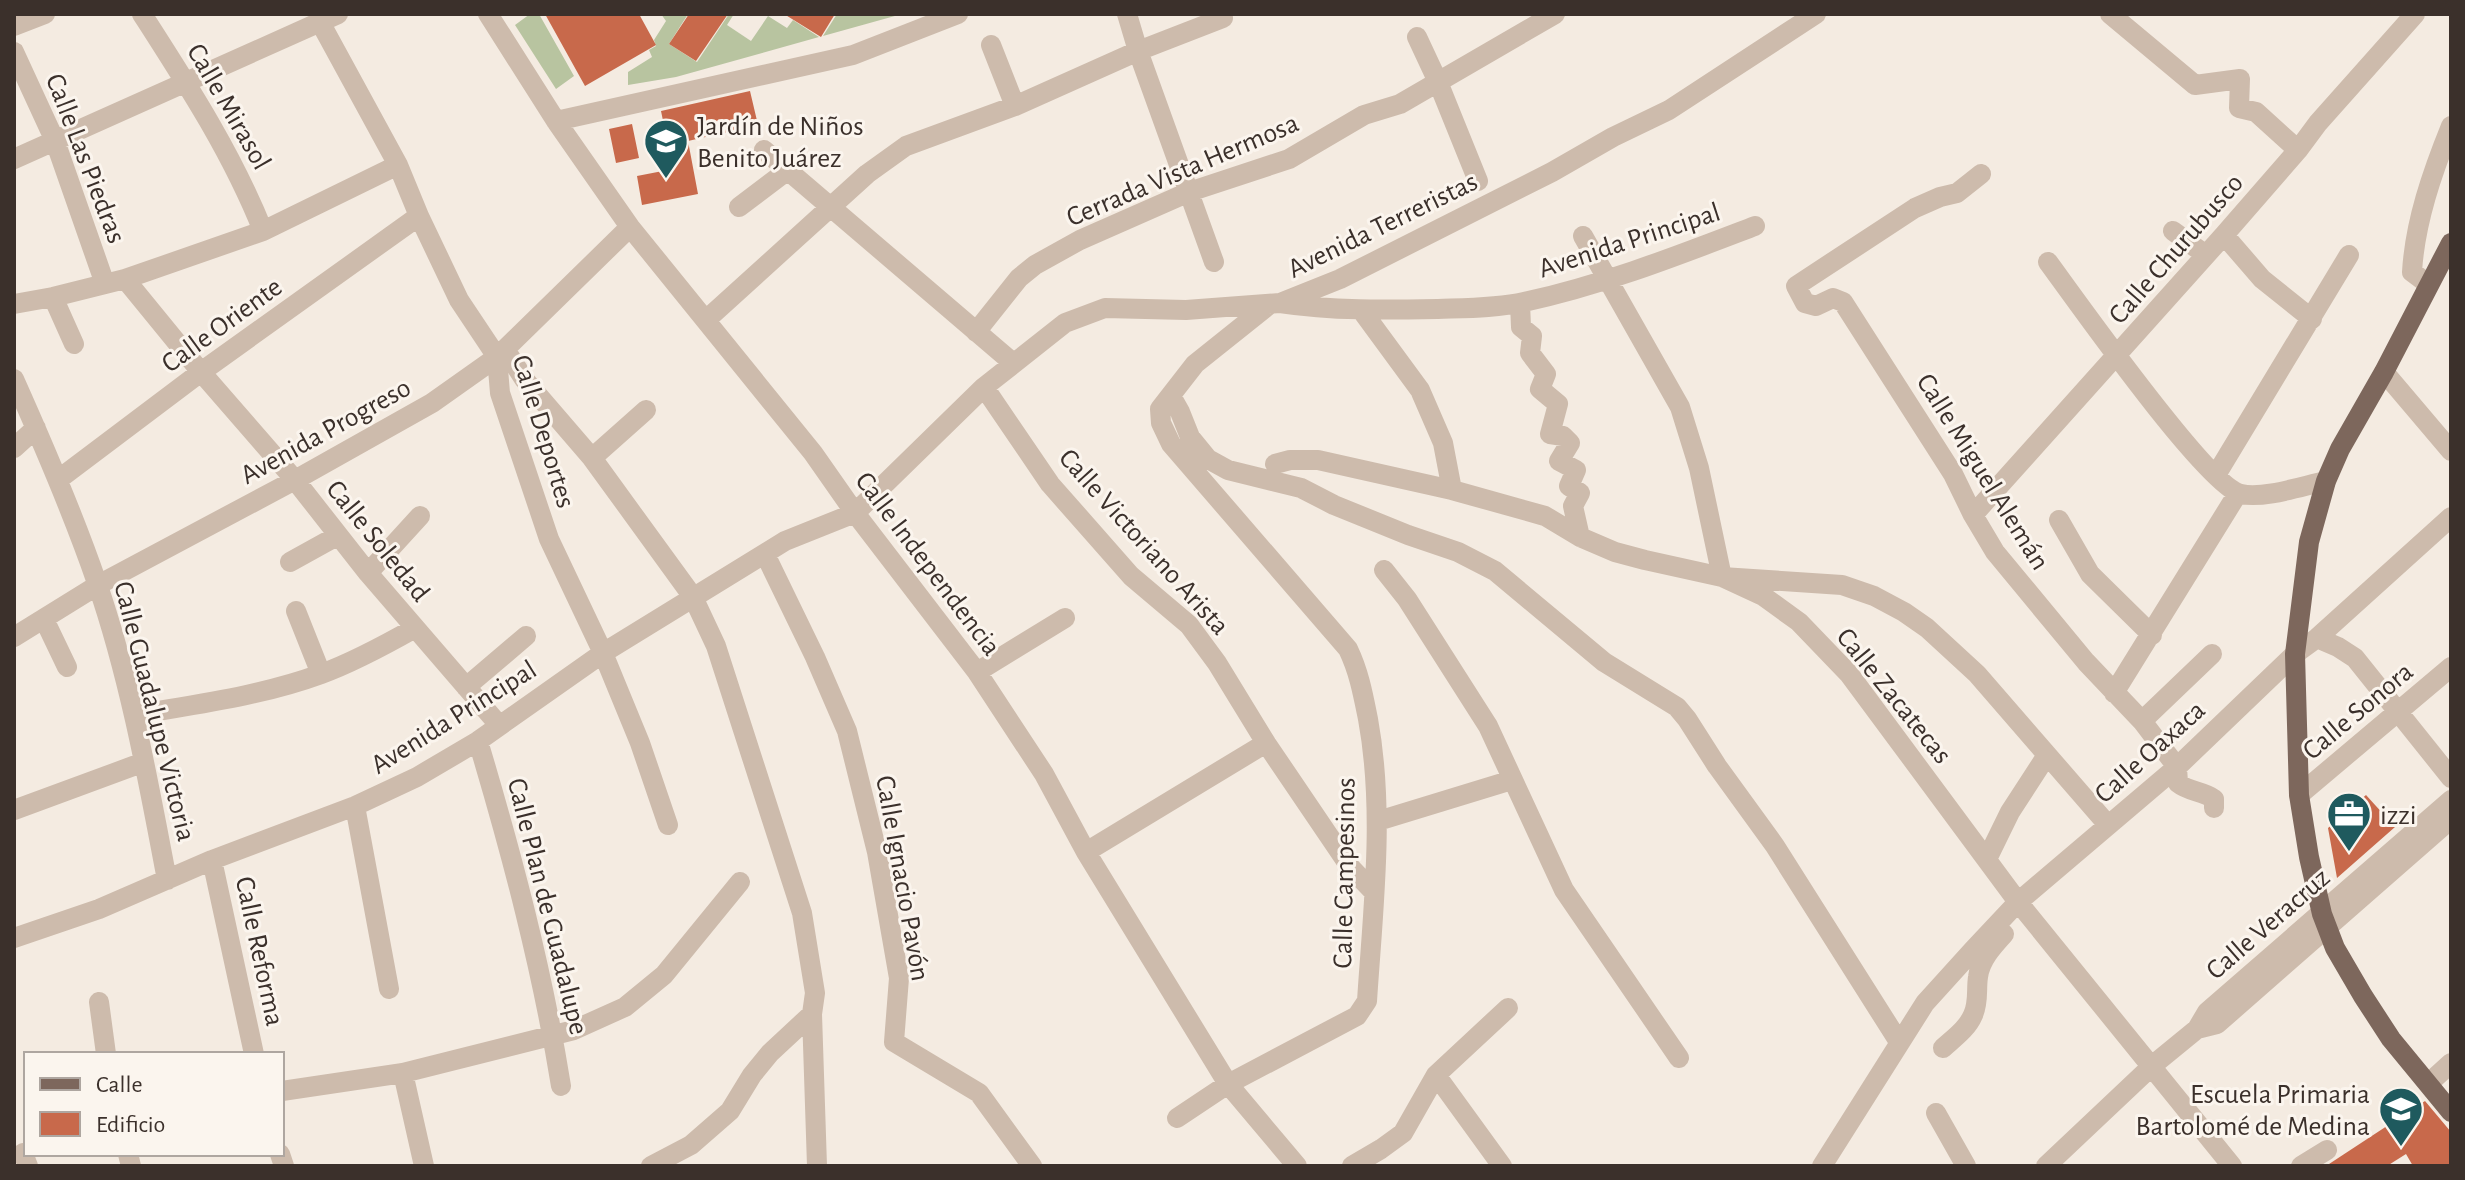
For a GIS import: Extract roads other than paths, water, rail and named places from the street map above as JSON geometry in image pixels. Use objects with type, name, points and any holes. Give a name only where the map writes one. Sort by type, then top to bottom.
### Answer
[{"type":"main road","points":[[2451,243],[2340,449],[2326,481],[2309,542],[2295,654],[2299,795],[2324,921],[2335,948],[2391,1039],[2451,1112]]},
{"type":"street","points":[[14,26],[45,14]]},
{"type":"street","name":"Calle Mirasol","points":[[142,14],[185,81],[246,189],[263,231]]},
{"type":"street","name":"Calle Independencia","points":[[488,14],[556,121],[630,227],[813,453],[977,672],[1044,774],[1086,852],[1228,1084],[1297,1166]]},
{"type":"street","points":[[556,121],[853,55],[958,14]]},
{"type":"street","points":[[1127,14],[1214,262]]},
{"type":"street","name":"Cerrada Vista Hermosa","points":[[976,332],[1019,278],[1035,265],[1080,240],[1189,192],[1289,159],[1364,115],[1400,104],[1555,14]]},
{"type":"street","name":"Avenida Terreristas","points":[[855,513],[984,387],[1065,323],[1105,308],[1186,310],[1275,304],[1340,279],[1669,110],[1816,14]]},
{"type":"street","points":[[2110,14],[2195,85],[2240,79],[2239,108],[2256,112],[2298,150]]},
{"type":"street","name":"Calle Churubusco","points":[[1973,515],[2224,235],[2415,14]]},
{"type":"street","points":[[14,159],[329,18]]},
{"type":"street","name":"Calle Deportes","points":[[329,18],[459,300],[501,353],[500,393],[549,539],[603,653],[640,743],[668,825]]},
{"type":"street","points":[[706,320],[867,174],[906,146],[1015,106],[1138,51],[1223,18]]},
{"type":"street","points":[[1417,37],[1478,181]]},
{"type":"street","points":[[991,45],[1015,106]]},
{"type":"street","name":"Calle Las Piedras","points":[[14,52],[115,281]]},
{"type":"street","points":[[2428,284],[2412,272],[2414,241],[2436,163],[2451,126]]},
{"type":"street","points":[[764,150],[1013,363]]},
{"type":"street","points":[[14,304],[115,281],[263,231],[398,165]]},
{"type":"street","points":[[739,207],[788,170]]},
{"type":"street","name":"Calle Miguel Alemán","points":[[1981,174],[1957,193],[1915,208],[1796,286],[1805,303],[1816,306],[1833,298],[1843,302],[1953,474],[1995,552],[2060,633],[2142,721],[2177,767],[2178,783],[2208,794],[2214,799],[2214,808]]},
{"type":"street","name":"Calle Oriente","points":[[59,479],[201,372],[419,216]]},
{"type":"street","name":"Avenida Principal","points":[[1275,304],[1362,311],[1520,303],[1609,280],[1755,226]]},
{"type":"street","name":"Avenida Progreso","points":[[14,637],[98,585],[432,403],[501,353],[630,227]]},
{"type":"street","points":[[2173,231],[2206,255]]},
{"type":"street","points":[[2224,235],[2262,279],[2312,319]]},
{"type":"street","points":[[1583,236],[1680,407],[1699,468],[1722,577]]},
{"type":"street","points":[[2216,475],[2349,255]]},
{"type":"street","points":[[2048,262],[2191,449],[2238,493],[2259,495],[2326,481]]},
{"type":"street","name":"Calle Soledad","points":[[115,281],[201,372],[295,480],[337,536],[499,725]]},
{"type":"street","points":[[53,297],[74,344]]},
{"type":"street","points":[[1520,303],[1521,327],[1532,336],[1530,353],[1546,374],[1540,389],[1558,404],[1550,434],[1563,436],[1570,443],[1559,461],[1576,470],[1569,486],[1580,493],[1573,506],[1580,537]]},
{"type":"street","name":"Calle Campesinos","points":[[1177,1118],[1228,1084],[1357,1016],[1367,1001],[1378,821],[1372,741],[1359,672],[1348,649],[1171,444],[1161,423],[1160,409],[1195,364],[1275,304]]},
{"type":"street","points":[[1362,311],[1420,390],[1443,443],[1452,490]]},
{"type":"street","points":[[501,353],[592,458],[693,597],[716,646],[802,913],[815,993],[812,1014],[815,1164]]},
{"type":"street","points":[[2384,372],[2451,451]]},
{"type":"street","name":"Calle Guadalupe Victoria","points":[[14,379],[59,479],[98,585],[134,715],[167,880]]},
{"type":"street","name":"Calle Victoriano Arista","points":[[984,387],[1050,484],[1131,576],[1189,625],[1350,867],[1373,891]]},
{"type":"street","points":[[1171,396],[1190,437],[1208,459],[1228,470],[1301,488],[1383,525],[1458,552],[1495,571],[1604,662],[1677,707],[1775,846],[1899,1042]]},
{"type":"street","points":[[592,458],[646,410]]},
{"type":"street","points":[[14,448],[36,428]]},
{"type":"street","points":[[1275,464],[1290,460],[1318,460],[1452,490],[1545,516],[1580,537],[1615,552],[1722,577],[1842,585],[1874,596],[1904,612],[1947,645],[1977,674],[2108,825]]},
{"type":"street","points":[[2114,693],[2238,493]]},
{"type":"street","name":"Avenida Principal","points":[[14,938],[92,911],[212,860],[355,806],[417,777],[478,741],[603,653],[785,541],[855,513]]},
{"type":"street","points":[[368,573],[420,516]]},
{"type":"street","name":"Calle Oaxaca","points":[[1822,1166],[1925,1003],[2108,825],[2177,767],[2295,654],[2317,638],[2451,517]]},
{"type":"street","points":[[2059,520],[2090,574],[2152,635]]},
{"type":"street","points":[[290,562],[337,536]]},
{"type":"street","name":"Calle Ignacio Pavón","points":[[765,554],[847,731],[877,852],[899,978],[894,1042],[979,1093],[1032,1166]]},
{"type":"street","points":[[1384,570],[1407,599],[1488,726],[1564,890],[1679,1058]]},
{"type":"street","name":"Calle Zacatecas","points":[[1722,577],[1763,596],[1799,622],[1849,674],[2022,906],[2232,1166]]},
{"type":"street","points":[[296,611],[321,674]]},
{"type":"street","points":[[977,672],[1065,618]]},
{"type":"street","points":[[44,619],[67,667]]},
{"type":"street","points":[[134,715],[261,693],[321,674],[366,655],[415,628]]},
{"type":"street","points":[[466,687],[526,636]]},
{"type":"street","points":[[2317,638],[2355,658],[2451,778]]},
{"type":"street","points":[[2142,721],[2212,654]]},
{"type":"street","name":"Calle Sonora","points":[[2299,795],[2451,667]]},
{"type":"street","name":"Calle Plan de Guadalupe","points":[[478,741],[522,893],[561,1086]]},
{"type":"street","points":[[1086,852],[1266,743]]},
{"type":"street","points":[[1987,859],[2010,812],[2047,755]]},
{"type":"street","points":[[14,810],[144,762]]},
{"type":"street","points":[[1378,821],[1512,780]]},
{"type":"street","name":"Calle Veracruz","points":[[2324,921],[2451,800]]},
{"type":"street","points":[[355,806],[389,989]]},
{"type":"street","name":"Calle Veracruz","points":[[2046,1166],[2153,1065],[2197,1029],[2207,1012],[2451,819]]},
{"type":"street","name":"Calle Reforma","points":[[212,860],[254,1052]]},
{"type":"street","points":[[284,1091],[403,1073],[574,1030],[625,1007],[664,975],[740,882]]},
{"type":"street","points":[[1943,1048],[1973,1017],[1983,961],[2022,906]]},
{"type":"street","points":[[99,1002],[106,1052]]},
{"type":"street","points":[[1352,1166],[1403,1133],[1436,1075],[1508,1008]]},
{"type":"street","points":[[651,1166],[691,1145],[730,1111],[770,1053],[812,1014]]},
{"type":"street","points":[[2429,1083],[2451,1063]]},
{"type":"street","points":[[403,1073],[424,1166]]},
{"type":"street","points":[[1436,1075],[1502,1166]]},
{"type":"street","points":[[1936,1113],[1966,1166]]},
{"type":"street","points":[[2301,1166],[2327,1150]]},
{"type":"place","name":"Jardín de Niños Benito Juárez","points":[[666,180]]},
{"type":"place","name":"izzi","points":[[2349,853]]},
{"type":"place","name":"Escuela Primaria Bartolomé de Medina","points":[[2401,1148]]}]
